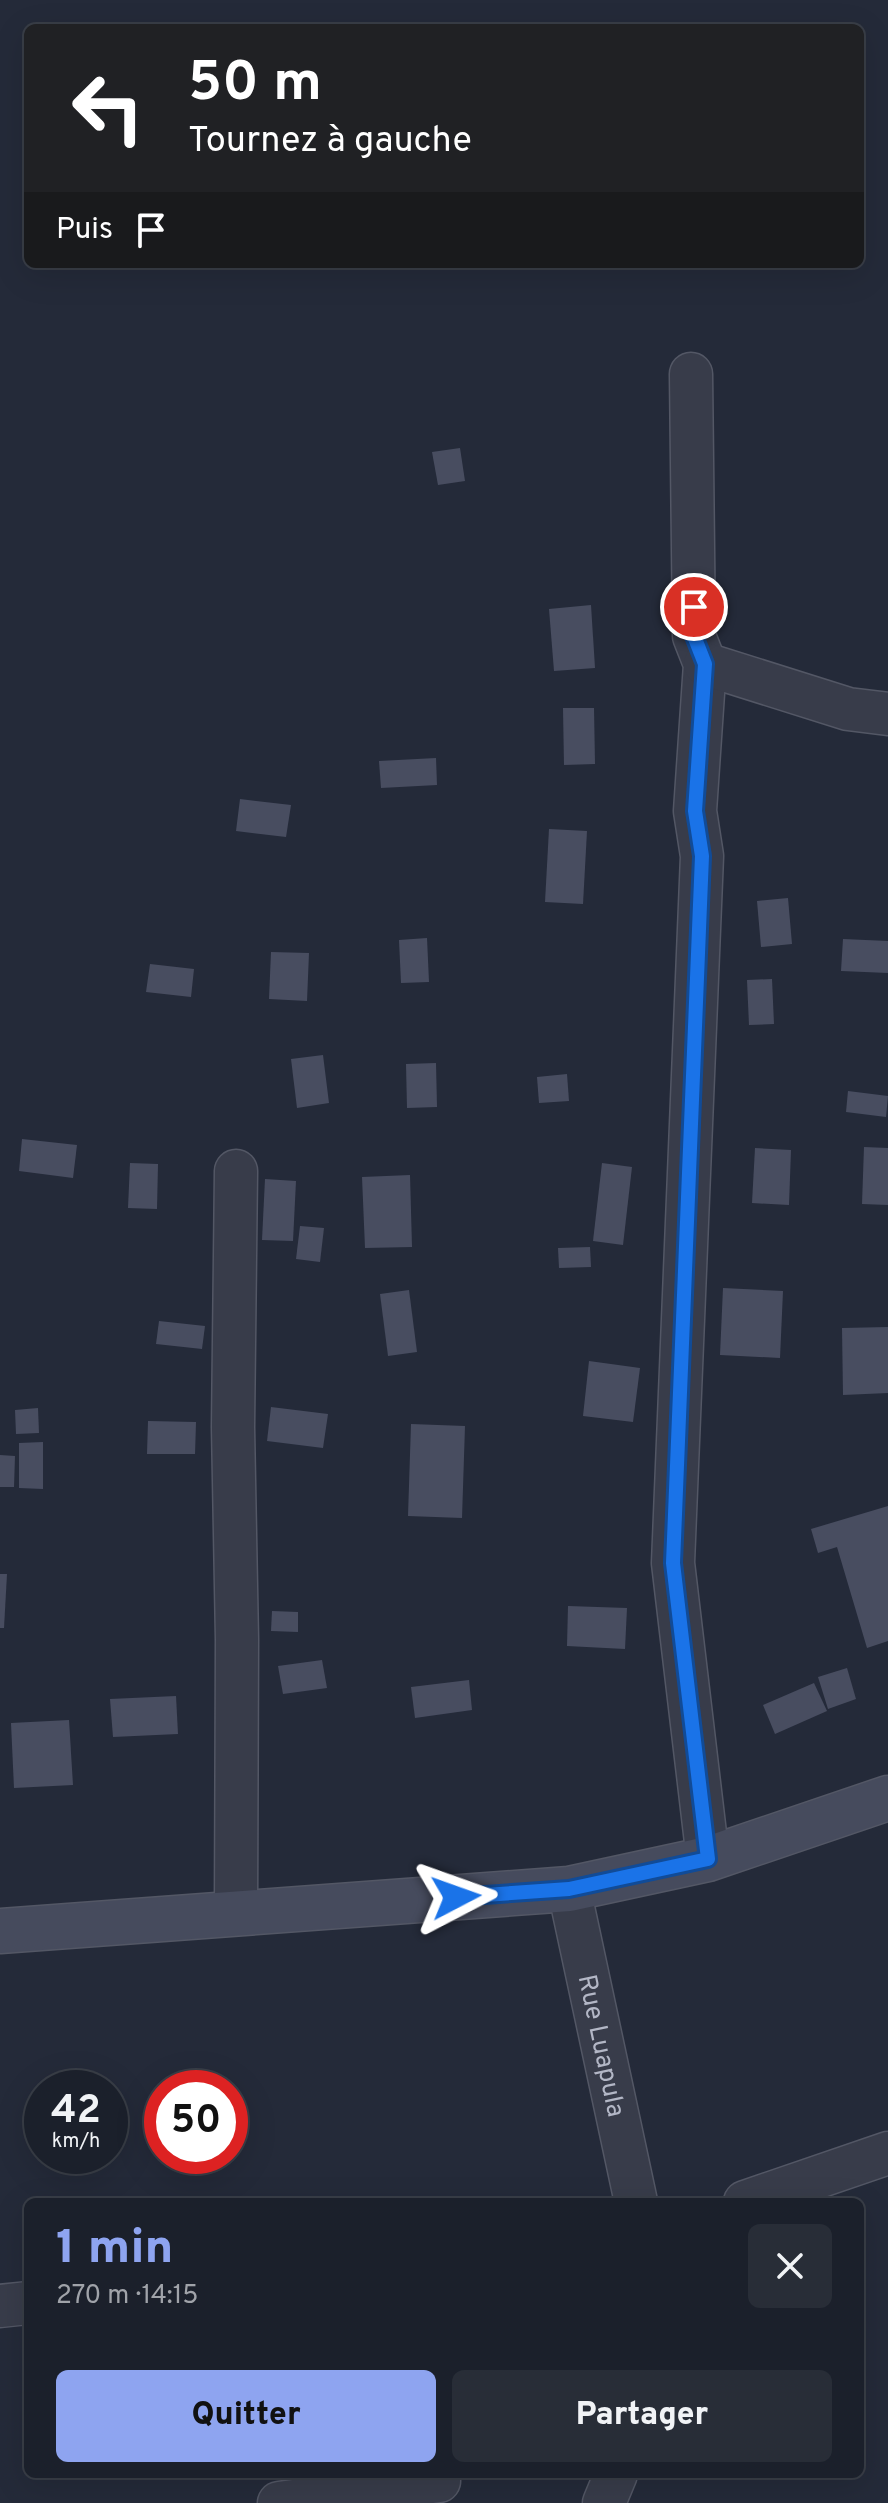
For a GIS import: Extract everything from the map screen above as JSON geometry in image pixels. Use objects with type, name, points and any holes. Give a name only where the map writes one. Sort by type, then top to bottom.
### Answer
[{"type":"main road","points":[[0,1931],[569,1889],[708,1859],[888,1798]]},
{"type":"street","points":[[691,374],[694,636],[705,664],[695,811],[702,856],[673,1563],[708,1859]]},
{"type":"street","points":[[705,664],[848,709],[888,714]]},
{"type":"street","points":[[236,1171],[233,1427],[237,1640],[236,1913]]},
{"type":"street","name":"Rue Luapula","points":[[569,1889],[635,2198]]},
{"type":"street","points":[[757,2198],[888,2153]]},
{"type":"street","points":[[0,2306],[24,2303]]},
{"type":"street","points":[[604,2503],[614,2478]]},
{"type":"street","points":[[279,2503],[439,2481]]},
{"type":"building","points":[[460,448],[465,481],[438,485],[432,452]]},
{"type":"building","points":[[591,605],[595,668],[554,671],[549,609]]},
{"type":"building","points":[[563,708],[594,708],[595,764],[564,765]]},
{"type":"building","points":[[436,758],[437,785],[381,788],[379,761]]},
{"type":"building","points":[[240,799],[291,805],[286,837],[236,831]]},
{"type":"building","points":[[549,829],[587,831],[583,904],[545,902]]},
{"type":"building","points":[[788,898],[792,944],[761,947],[757,901]]},
{"type":"building","points":[[427,938],[429,982],[401,983],[399,940]]},
{"type":"building","points":[[843,939],[888,941],[888,973],[841,971]]},
{"type":"building","points":[[271,952],[309,953],[307,1001],[269,999]]},
{"type":"building","points":[[150,964],[194,969],[191,997],[146,992]]},
{"type":"building","points":[[772,979],[774,1024],[749,1025],[747,980]]},
{"type":"building","points":[[323,1055],[329,1103],[297,1108],[291,1059]]},
{"type":"building","points":[[436,1063],[437,1107],[407,1108],[406,1064]]},
{"type":"building","points":[[567,1074],[569,1101],[539,1103],[537,1077]]},
{"type":"building","points":[[848,1091],[888,1096],[886,1117],[846,1112]]},
{"type":"building","points":[[22,1139],[77,1145],[73,1178],[19,1171]]},
{"type":"building","points":[[864,1147],[888,1148],[888,1205],[862,1204]]},
{"type":"building","points":[[755,1148],[791,1150],[789,1205],[752,1203]]},
{"type":"building","points":[[130,1163],[158,1164],[157,1209],[128,1208]]},
{"type":"building","points":[[602,1163],[632,1167],[623,1245],[593,1241]]},
{"type":"building","points":[[410,1175],[412,1247],[365,1248],[362,1177]]},
{"type":"building","points":[[265,1179],[296,1181],[293,1241],[262,1240]]},
{"type":"building","points":[[300,1226],[324,1228],[320,1262],[296,1259]]},
{"type":"building","points":[[590,1247],[591,1267],[559,1268],[558,1248]]},
{"type":"building","points":[[723,1288],[783,1291],[780,1358],[720,1355]]},
{"type":"building","points":[[409,1290],[417,1352],[388,1356],[380,1294]]},
{"type":"building","points":[[159,1321],[205,1326],[202,1349],[156,1344]]},
{"type":"building","points":[[888,1327],[888,1393],[843,1395],[842,1328]]},
{"type":"building","points":[[589,1361],[640,1368],[633,1422],[583,1416]]},
{"type":"building","points":[[271,1407],[328,1414],[323,1448],[267,1441]]},
{"type":"building","points":[[38,1408],[39,1433],[16,1434],[15,1410]]},
{"type":"building","points":[[148,1421],[196,1422],[195,1454],[147,1454]]},
{"type":"building","points":[[411,1424],[465,1426],[462,1518],[408,1516]]},
{"type":"building","points":[[43,1442],[43,1489],[19,1488],[19,1443]]},
{"type":"building","points":[[0,1455],[15,1456],[14,1487],[0,1487]]},
{"type":"building","points":[[888,1506],[888,1641],[867,1648],[837,1547],[818,1553],[811,1529]]},
{"type":"building","points":[[0,1574],[7,1574],[4,1628],[0,1628]]},
{"type":"building","points":[[568,1606],[627,1608],[625,1649],[567,1646]]},
{"type":"building","points":[[272,1611],[298,1612],[298,1632],[271,1631]]},
{"type":"building","points":[[322,1660],[327,1688],[283,1694],[278,1666]]},
{"type":"building","points":[[847,1668],[856,1699],[828,1709],[818,1677]]},
{"type":"building","points":[[469,1680],[472,1710],[415,1718],[411,1687]]},
{"type":"building","points":[[814,1683],[827,1711],[775,1734],[763,1705]]},
{"type":"building","points":[[176,1696],[178,1734],[113,1737],[110,1699]]},
{"type":"building","points":[[69,1720],[73,1785],[14,1788],[11,1723]]},
{"type":"route","points":[[456,1897],[569,1889],[708,1859],[673,1563],[702,856],[695,811],[705,664],[694,636],[694,607]]}]
